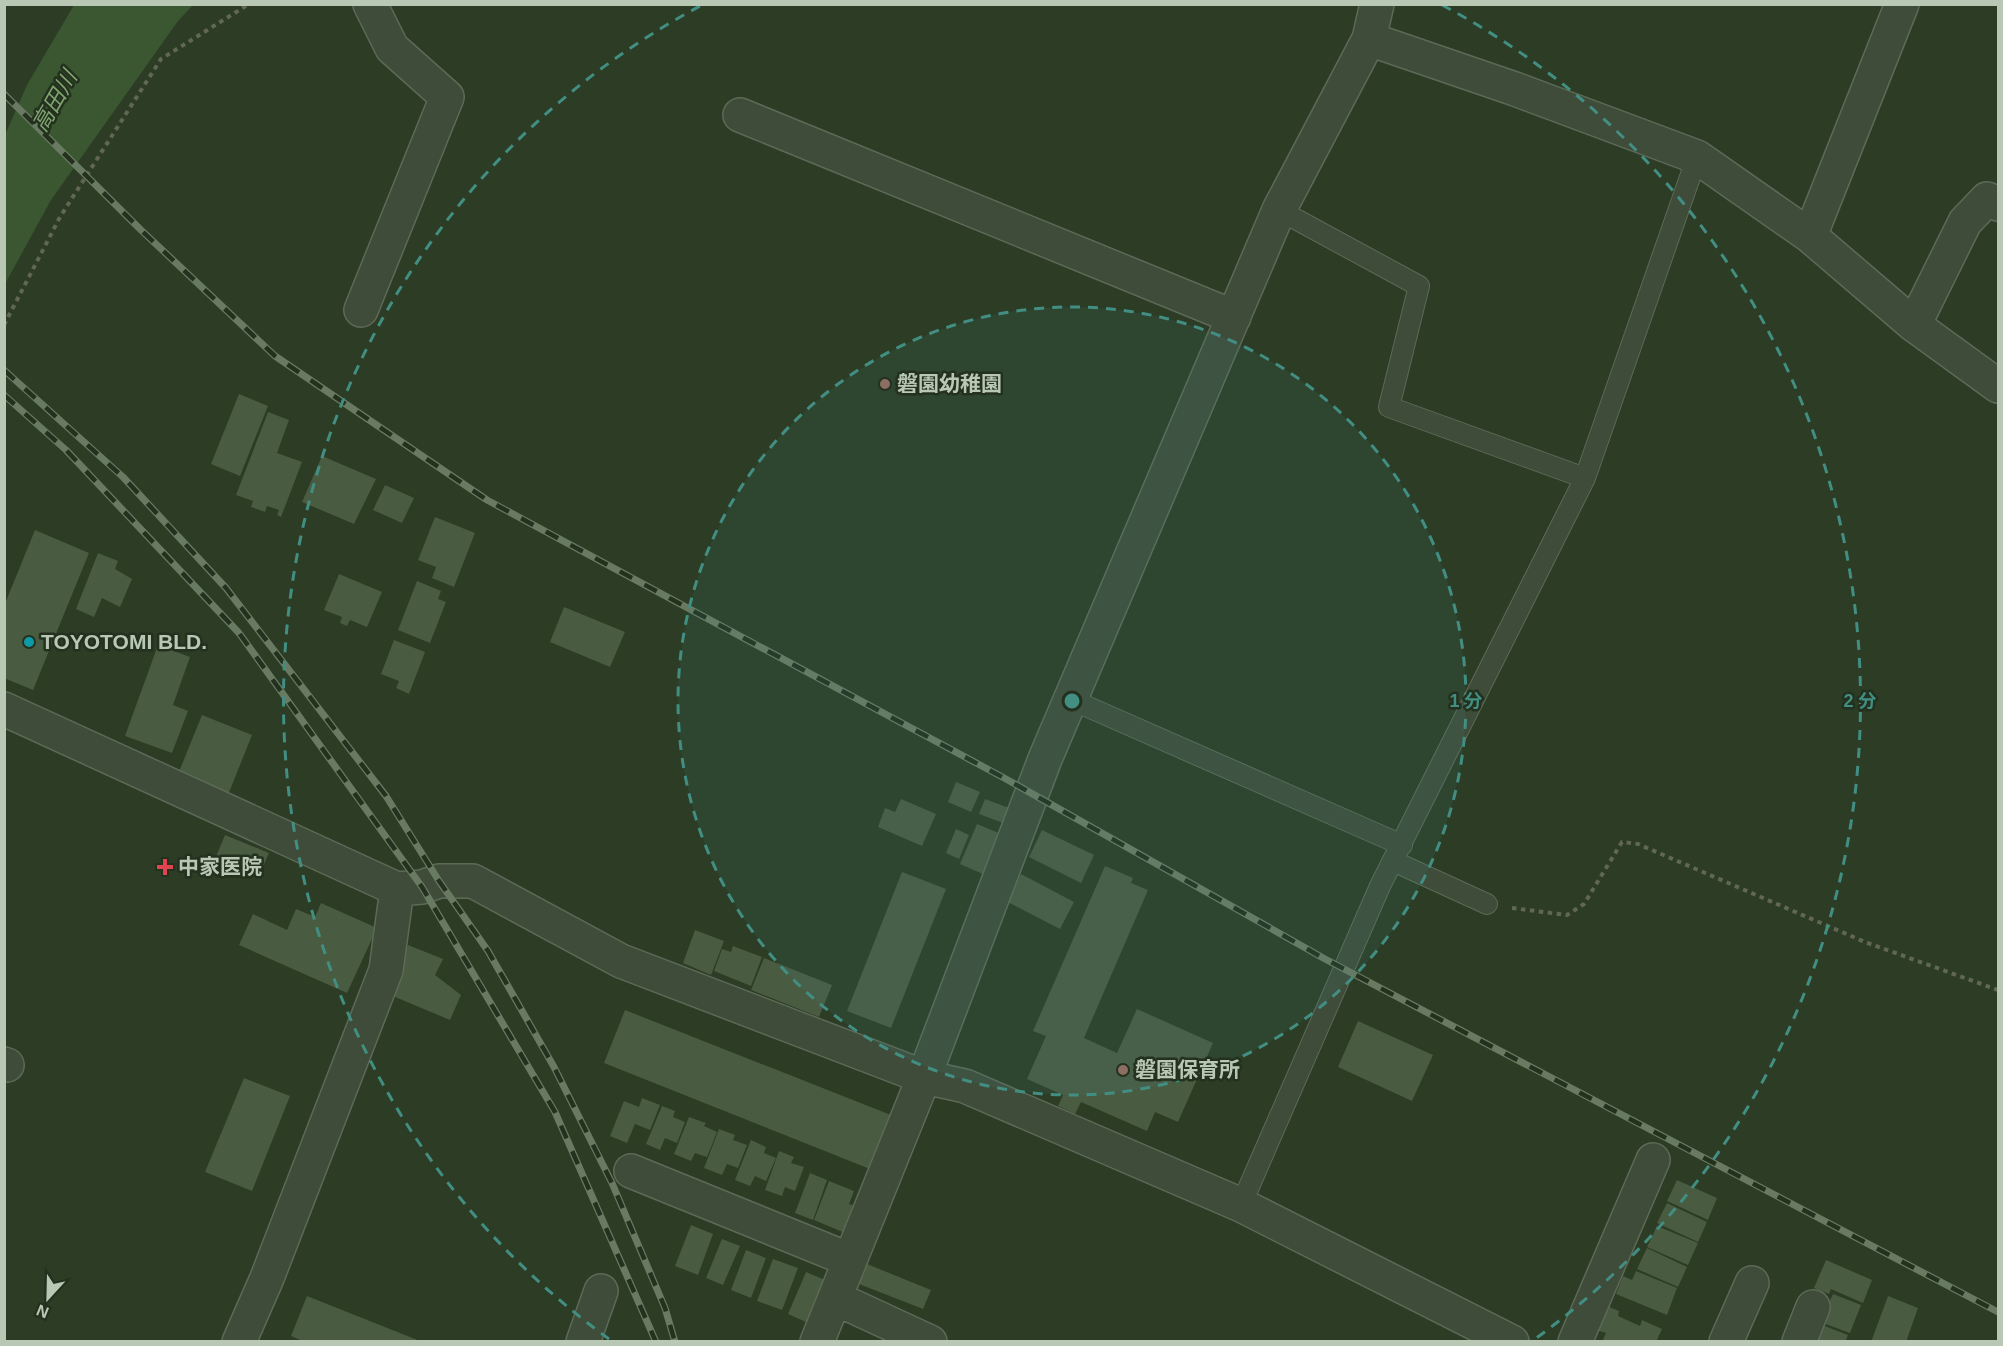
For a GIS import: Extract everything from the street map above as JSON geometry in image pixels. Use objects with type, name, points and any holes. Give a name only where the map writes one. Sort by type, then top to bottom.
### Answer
[{"type":"street","points":[[361,310],[447,97],[392,48],[370,4]]},
{"type":"street","points":[[817,1341],[924,1077],[1070,699],[1279,210],[1369,39],[1377,4]]},
{"type":"street","points":[[1810,236],[1902,4]]},
{"type":"street","points":[[1369,39],[1515,89],[1697,157],[1810,236],[1914,325],[1998,386]]},
{"type":"street","points":[[740,115],[1234,317]]},
{"type":"street","points":[[1914,325],[1965,222],[1987,199],[1998,204]]},
{"type":"street","points":[[4,709],[397,889],[422,887],[439,881],[473,881],[621,961],[924,1077],[965,1086],[1241,1205],[1492,1337]]},
{"type":"street","points":[[239,1341],[267,1278],[386,970],[397,889]]},
{"type":"street","points":[[1575,1341],[1653,1160]]},
{"type":"street","points":[[632,1171],[850,1260]]},
{"type":"street","points":[[1726,1341],[1752,1283]]},
{"type":"street","points":[[583,1341],[601,1291]]},
{"type":"street","points":[[835,1298],[930,1341]]},
{"type":"street","points":[[1799,1341],[1813,1307]]},
{"type":"lane","points":[[1241,1205],[1397,853],[1585,478],[1697,157]]},
{"type":"lane","points":[[1279,210],[1419,286],[1389,407],[1585,478]]},
{"type":"lane","points":[[1070,699],[1397,853],[1487,904]]},
{"type":"path","points":[[4,325],[60,217],[161,59],[249,4]]},
{"type":"path","points":[[1487,904],[1567,915],[1584,904],[1622,842],[1638,844],[1865,942],[1998,990]]},
{"type":"water","name":"高田川","points":[[74,5],[193,5],[178,21],[51,200],[5,284],[5,135],[27,85]]},
{"type":"building","points":[[239,394],[268,406],[240,476],[211,464]]},
{"type":"building","points":[[268,412],[289,420],[277,453],[302,462],[281,517],[277,515],[279,510],[267,506],[265,512],[251,507],[253,501],[236,495]]},
{"type":"building","points":[[322,456],[376,479],[354,524],[302,502]]},
{"type":"building","points":[[385,485],[414,498],[402,523],[373,510]]},
{"type":"building","points":[[435,517],[475,533],[454,587],[432,578],[436,567],[418,560]]},
{"type":"building","name":"TOYOTOMI BLD.","points":[[35,530],[89,553],[33,690],[4,678],[4,606]]},
{"type":"building","points":[[98,553],[118,561],[115,569],[132,579],[120,607],[102,598],[94,617],[76,609]]},
{"type":"building","points":[[339,574],[382,592],[367,627],[350,620],[347,626],[340,623],[342,617],[324,610]]},
{"type":"building","points":[[417,581],[441,591],[438,599],[446,602],[430,643],[398,630]]},
{"type":"building","points":[[564,607],[625,632],[610,667],[550,642]]},
{"type":"building","points":[[394,640],[425,652],[409,694],[396,688],[399,681],[381,674]]},
{"type":"building","points":[[158,645],[190,657],[173,705],[188,711],[172,753],[125,736]]},
{"type":"building","points":[[202,715],[252,735],[226,800],[176,779]]},
{"type":"building","points":[[956,782],[980,792],[971,812],[948,802]]},
{"type":"building","points":[[901,799],[936,814],[922,846],[878,827],[885,808],[895,812]]},
{"type":"building","points":[[985,799],[1009,808],[1003,823],[979,814]]},
{"type":"building","points":[[977,824],[1001,834],[983,874],[960,864]]},
{"type":"building","points":[[956,829],[969,835],[959,859],[946,853]]},
{"type":"building","points":[[1042,830],[1094,855],[1081,883],[1029,857]]},
{"type":"building","points":[[225,835],[269,853],[258,878],[215,859]]},
{"type":"building","points":[[1105,866],[1133,878],[1131,883],[1148,890],[1084,1038],[1117,1053],[1137,1009],[1213,1043],[1178,1122],[1155,1112],[1147,1131],[1081,1102],[1075,1114],[1058,1106],[1063,1095],[1027,1079],[1046,1036],[1033,1031]]},
{"type":"building","points":[[902,872],[946,889],[891,1028],[847,1011]]},
{"type":"building","points":[[1021,874],[1074,902],[1060,929],[1006,901]]},
{"type":"building","points":[[321,903],[377,928],[347,993],[239,945],[253,914],[287,930],[296,909],[315,917]]},
{"type":"building","points":[[695,930],[724,941],[711,975],[683,963]]},
{"type":"building","points":[[408,945],[443,959],[435,975],[461,995],[450,1020],[388,994]]},
{"type":"building","points":[[733,946],[762,957],[751,986],[714,971],[722,949],[731,952]]},
{"type":"building","points":[[764,958],[832,985],[819,1017],[751,990]]},
{"type":"building","points":[[625,1010],[896,1117],[875,1171],[604,1063]]},
{"type":"building","points":[[1358,1021],[1433,1055],[1412,1101],[1338,1067]]},
{"type":"building","points":[[244,1078],[290,1096],[252,1191],[205,1172]]},
{"type":"building","points":[[642,1098],[660,1105],[650,1130],[635,1124],[627,1143],[610,1136],[624,1101],[639,1107]]},
{"type":"building","points":[[662,1106],[675,1111],[673,1117],[685,1122],[677,1143],[665,1138],[660,1150],[646,1144]]},
{"type":"building","points":[[689,1117],[706,1123],[704,1126],[717,1132],[707,1157],[695,1153],[691,1161],[674,1154]]},
{"type":"building","points":[[719,1129],[735,1135],[733,1140],[747,1145],[738,1168],[727,1164],[722,1175],[704,1168]]},
{"type":"building","points":[[751,1140],[766,1147],[764,1153],[776,1158],[766,1181],[755,1176],[750,1186],[735,1180]]},
{"type":"building","points":[[779,1151],[794,1157],[791,1163],[804,1167],[795,1191],[785,1187],[782,1196],[765,1190]]},
{"type":"building","points":[[810,1173],[827,1180],[813,1220],[795,1213]]},
{"type":"building","points":[[1677,1180],[1717,1198],[1708,1220],[1667,1201]]},
{"type":"building","points":[[829,1181],[854,1191],[849,1204],[856,1206],[845,1233],[814,1220]]},
{"type":"building","points":[[1667,1203],[1707,1222],[1698,1242],[1657,1223]]},
{"type":"building","points":[[691,1225],[713,1234],[698,1275],[675,1266]]},
{"type":"building","points":[[1657,1226],[1698,1243],[1688,1265],[1647,1247]]},
{"type":"building","points":[[722,1239],[740,1246],[723,1285],[706,1278]]},
{"type":"building","points":[[1647,1248],[1687,1267],[1678,1287],[1637,1269]]},
{"type":"building","points":[[746,1250],[766,1258],[751,1298],[731,1290]]},
{"type":"building","points":[[773,1259],[798,1268],[782,1310],[757,1301]]},
{"type":"building","points":[[1826,1260],[1872,1280],[1863,1303],[1831,1289],[1829,1294],[1814,1288]]},
{"type":"building","points":[[867,1264],[931,1290],[923,1309],[859,1284]]},
{"type":"building","points":[[1636,1271],[1677,1288],[1667,1315],[1616,1294],[1623,1276],[1632,1280]]},
{"type":"building","points":[[806,1272],[825,1280],[808,1323],[788,1314]]},
{"type":"building","points":[[1833,1294],[1861,1305],[1850,1333],[1820,1322]]},
{"type":"building","points":[[307,1296],[420,1342],[305,1342],[291,1336]]},
{"type":"building","points":[[1888,1296],[1918,1308],[1906,1342],[1871,1342]]},
{"type":"building","points":[[1607,1306],[1619,1311],[1618,1316],[1640,1326],[1642,1320],[1662,1329],[1656,1342],[1602,1342],[1606,1333],[1596,1330]]},
{"type":"building","points":[[1822,1325],[1848,1335],[1845,1342],[1815,1342]]},
{"type":"railway","points":[[4,94],[141,230],[275,356],[487,500],[1006,779],[1325,959],[1998,1312]]},
{"type":"railway","points":[[4,370],[123,477],[226,588],[386,796],[439,881],[488,951],[554,1067],[612,1183],[665,1308],[675,1342]]},
{"type":"railway","points":[[4,395],[66,450],[239,633],[422,887],[555,1112],[656,1342]]},
{"type":"place","name":"磐園幼稚園","points":[[885,384]]},
{"type":"place","name":"TOYOTOMI BLD.","points":[[29,642]]},
{"type":"place","name":"中家医院","points":[[165,867]]},
{"type":"place","name":"磐園保育所","points":[[1123,1070]]}]
